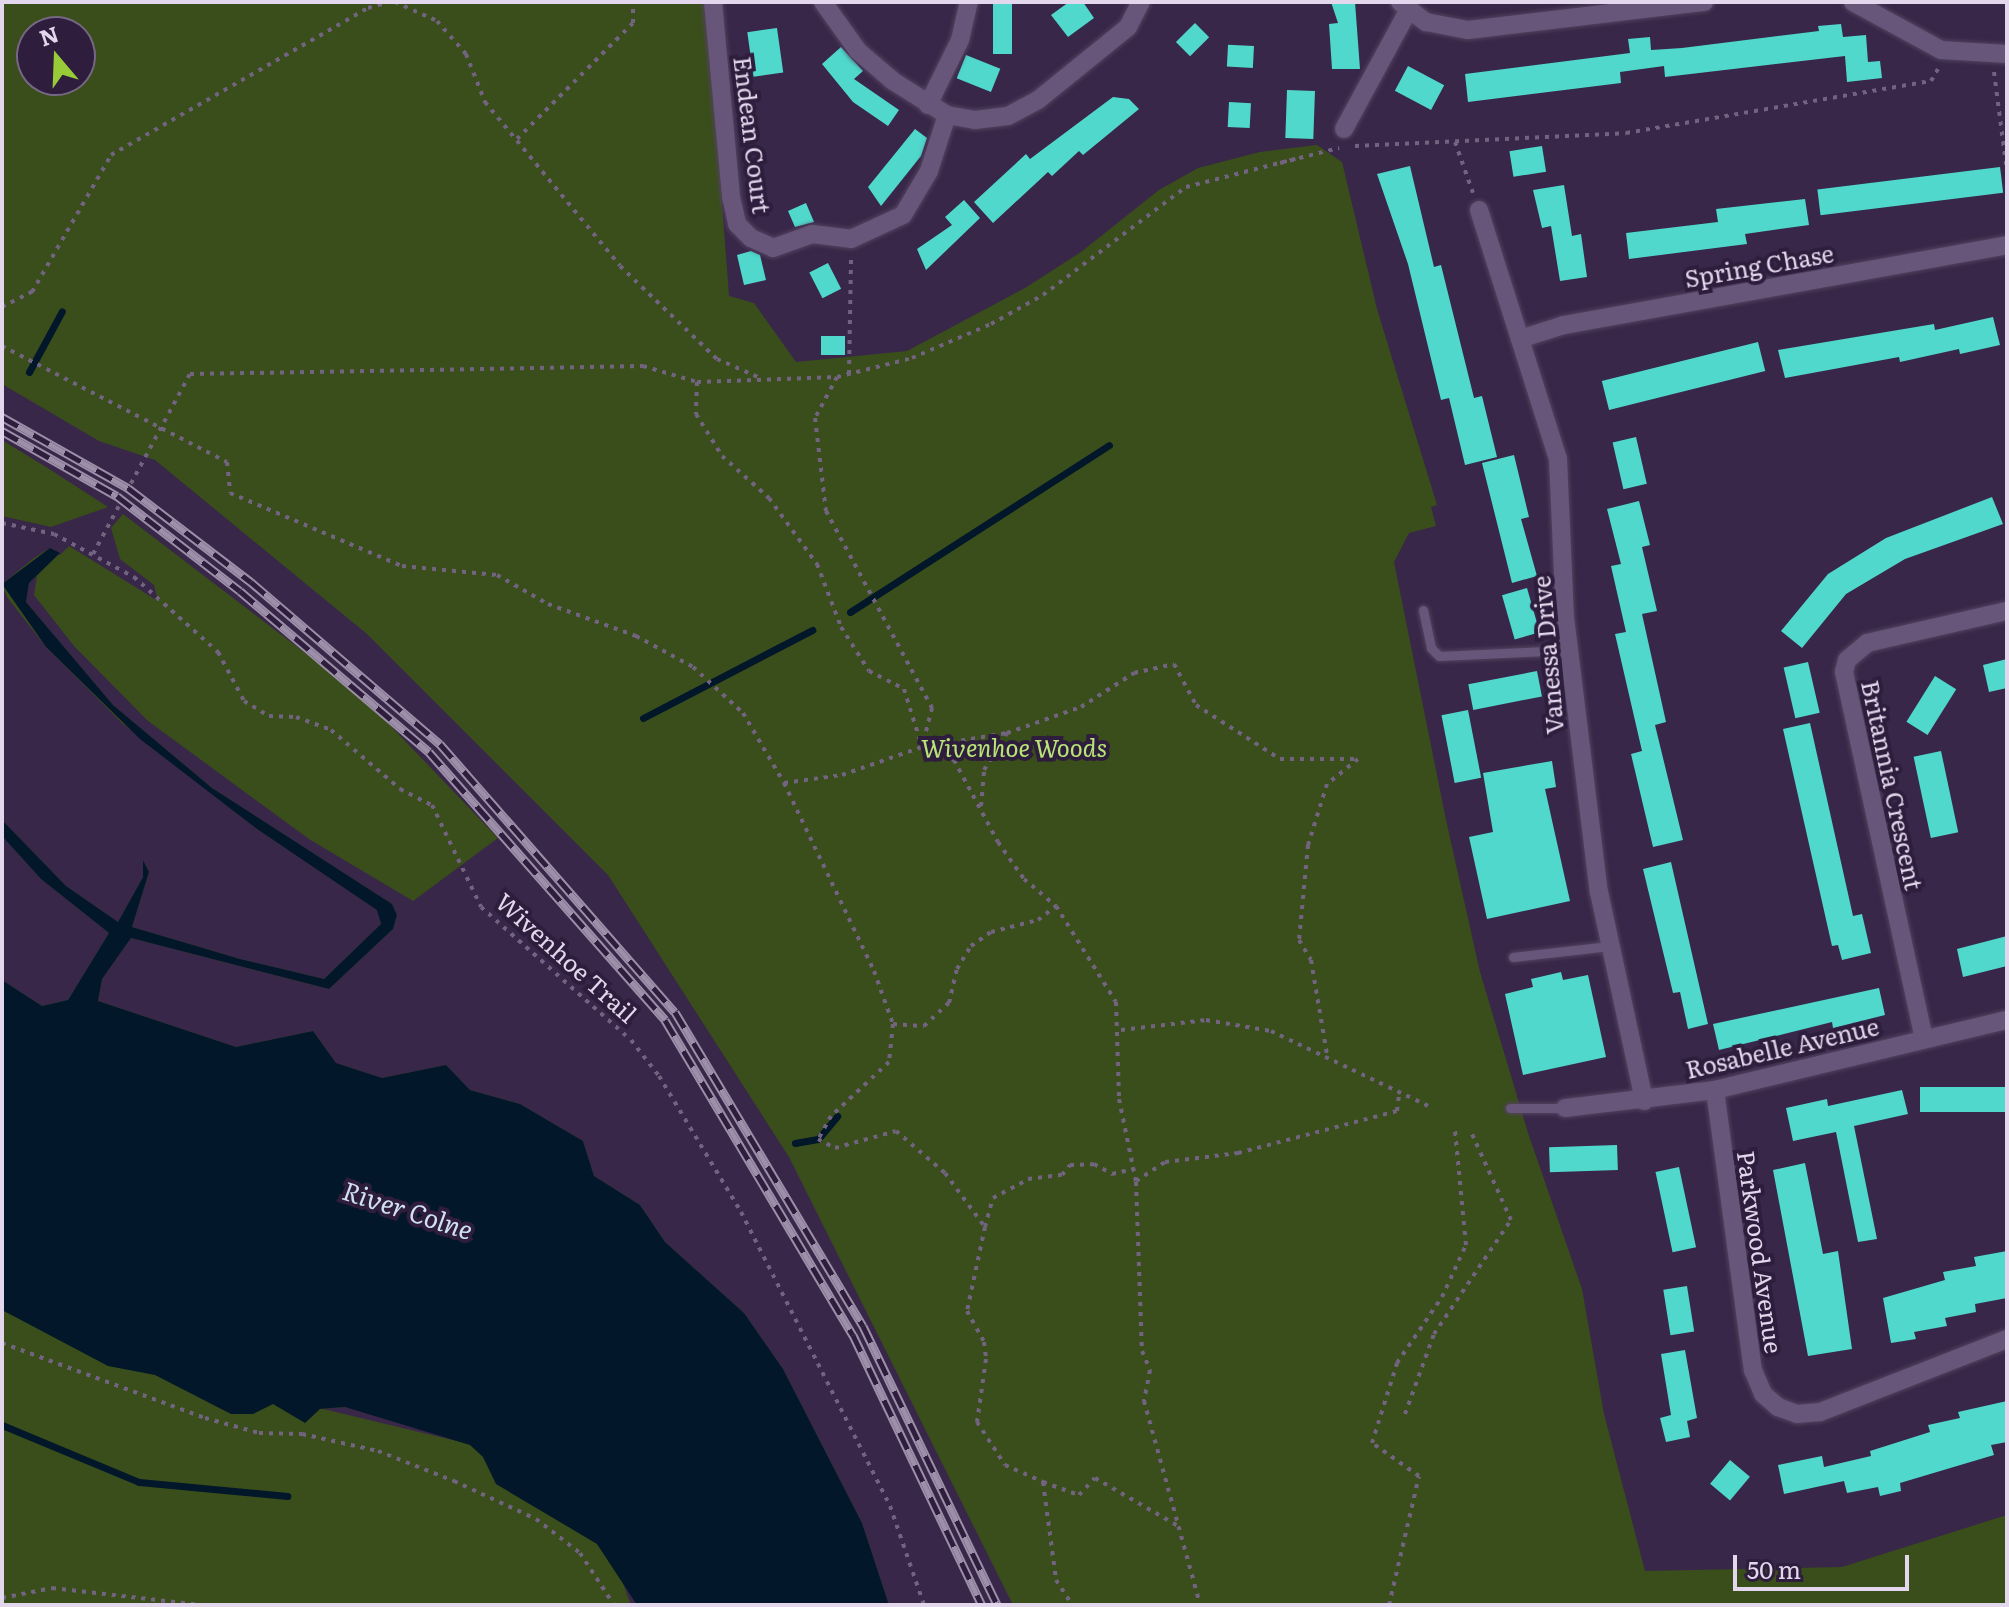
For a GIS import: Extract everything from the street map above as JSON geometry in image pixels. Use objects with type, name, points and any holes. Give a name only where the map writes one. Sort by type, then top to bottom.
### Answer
[{"type":"street","name":"Endean Court","points":[[713,2],[737,224],[773,248],[812,234],[851,239]]},
{"type":"street","points":[[823,2],[858,51],[928,105],[947,115],[975,120],[1008,116],[1038,100],[1128,27],[1141,2]]},
{"type":"street","points":[[928,105],[960,40],[969,2]]},
{"type":"street","points":[[1853,2],[1884,14],[1941,50],[2000,56]]},
{"type":"street","points":[[1344,141],[1404,6],[1448,30],[1468,30],[1692,3]]},
{"type":"street","points":[[851,239],[903,215],[915,200],[947,115]]},
{"type":"street","name":"Vanessa Drive","points":[[1479,210],[1558,459],[1568,650],[1609,946],[1644,1101]]},
{"type":"street","name":"Spring Chase","points":[[1520,339],[1564,325],[2007,245]]},
{"type":"street","name":"Britannia Crescent","points":[[1924,1039],[1844,672],[1847,660],[1867,643],[2007,611]]},
{"type":"street","name":"Rosabelle Avenue","points":[[1565,1108],[1644,1101],[1715,1090],[2007,1020]]},
{"type":"street","name":"Parkwood Avenue","points":[[1715,1090],[1753,1370],[1763,1394],[1778,1407],[1797,1414],[1820,1412],[2007,1339]]},
{"type":"lane","points":[[1423,610],[1431,648],[1439,656],[1568,650]]},
{"type":"lane","points":[[1513,957],[1609,946]]},
{"type":"lane","points":[[1510,1108],[1565,1108]]},
{"type":"path","points":[[2,307],[32,292],[111,155],[368,8],[392,2],[437,21],[466,54],[485,102],[620,266],[717,359],[761,379]]},
{"type":"path","points":[[517,139],[633,23],[633,2]]},
{"type":"path","points":[[93,554],[190,374],[643,366],[697,382],[837,377],[912,358],[991,324],[1043,295],[1186,187],[1295,159],[1344,141],[1455,142],[1626,133],[1931,81],[1941,50]]},
{"type":"path","points":[[2000,56],[2007,172]]},
{"type":"path","points":[[1455,142],[1479,210]]},
{"type":"path","points":[[849,374],[851,239]]},
{"type":"path","points":[[2,346],[227,462],[230,493],[309,530],[402,566],[497,575],[548,604],[636,636],[693,667],[720,696],[743,713],[784,783],[874,971],[893,1024],[889,1062],[831,1116],[818,1139],[835,1148],[896,1131],[945,1173],[985,1227]]},
{"type":"path","points":[[837,377],[815,418],[819,474],[826,511],[932,708],[922,747]]},
{"type":"path","points":[[697,382],[696,414],[722,456],[769,498],[817,564],[841,627],[869,671],[904,689],[922,747]]},
{"type":"path","name":"Wivenhoe Trail","points":[[2,523],[54,534],[134,577],[185,619],[218,652],[244,701],[269,716],[296,717],[331,730],[400,789],[432,805],[481,907],[631,1040],[741,1212],[890,1506],[924,1605]]},
{"type":"path","points":[[784,783],[842,775],[922,747],[1007,733],[1081,707],[1134,673],[1174,664],[1196,705],[1280,759],[1358,759],[1327,784],[1308,845],[1299,940],[1311,960],[1327,1055]]},
{"type":"path","points":[[981,808],[984,770],[1007,733]]},
{"type":"path","points":[[922,747],[954,760],[1024,879],[1057,907],[1116,1002],[1120,1030],[1119,1099],[1136,1182],[1142,1351],[1150,1370],[1144,1401],[1200,1605]]},
{"type":"path","points":[[893,1024],[924,1026],[949,1003],[957,969],[971,946],[991,932],[1038,920],[1057,907]]},
{"type":"path","points":[[1120,1030],[1206,1020],[1271,1031],[1327,1055],[1399,1095],[1428,1106]]},
{"type":"path","points":[[1136,1182],[1165,1162],[1238,1153],[1397,1111],[1399,1095]]},
{"type":"path","points":[[1389,1605],[1419,1476],[1372,1443],[1397,1363],[1442,1297],[1466,1245],[1455,1131]]},
{"type":"path","points":[[1405,1414],[1434,1334],[1511,1220],[1471,1132]]},
{"type":"path","points":[[1133,1169],[1112,1174],[1094,1164],[1070,1165],[1062,1175],[1028,1179],[993,1198],[967,1311],[984,1342],[986,1359],[977,1422],[1005,1465],[1079,1495],[1095,1478],[1180,1528]]},
{"type":"path","points":[[2,1343],[205,1418],[259,1433],[302,1434],[378,1451],[454,1481],[536,1519],[569,1544],[614,1605]]},
{"type":"path","points":[[1043,1482],[1056,1580],[1072,1605]]},
{"type":"path","points":[[2,1598],[52,1588],[201,1605]]},
{"type":"green space","name":"Wivenhoe Woods","points":[[2,2],[707,2],[729,296],[754,303],[796,362],[907,351],[1025,288],[1081,252],[1159,190],[1198,168],[1260,152],[1317,145],[1342,162],[1377,309],[1437,505],[1431,507],[1436,526],[1409,533],[1394,562],[1480,972],[1528,1133],[1582,1289],[1604,1414],[1645,1571],[1842,1567],[2007,1515],[2007,1605],[1013,1605],[789,1157],[608,875],[367,634],[155,460],[99,441],[2,384]]},
{"type":"green space","points":[[2,440],[108,507],[51,527],[2,516]]},
{"type":"green space","points":[[123,514],[363,697],[498,838],[413,901],[309,839],[148,721],[74,646],[34,595],[37,576],[58,557],[29,583],[26,602],[113,705],[212,788],[392,904],[397,915],[393,929],[329,989],[131,938],[102,979],[98,1001],[236,1047],[313,1031],[336,1063],[382,1078],[446,1065],[470,1090],[520,1104],[583,1141],[594,1176],[640,1205],[665,1242],[744,1313],[783,1369],[862,1523],[889,1605],[150,1137],[2,980],[42,1006],[68,1000],[109,933],[41,879],[2,836],[2,820],[66,886],[118,922],[143,877],[143,860],[149,872],[132,927],[240,959],[324,979],[381,924],[378,910],[257,829],[122,723],[46,647],[7,597],[2,584],[50,548],[60,555],[69,546],[158,601],[154,585],[120,559],[111,528]]},
{"type":"green space","points":[[2,1140],[523,1354],[637,1605],[620,1575],[631,1605],[2,1605]],"holes":[[[345,1407],[416,1424],[461,1442],[323,1409]]]},
{"type":"water","name":"River Colne","points":[[50,548],[60,553],[29,583],[26,602],[113,705],[212,788],[392,904],[397,915],[393,929],[329,989],[131,938],[102,979],[98,1001],[236,1047],[313,1031],[336,1063],[382,1078],[446,1065],[470,1090],[520,1104],[583,1141],[594,1176],[640,1205],[665,1242],[744,1313],[783,1369],[862,1523],[889,1605],[637,1605],[597,1544],[496,1484],[483,1457],[470,1445],[345,1407],[320,1409],[305,1423],[273,1404],[253,1414],[231,1414],[155,1375],[108,1366],[2,1310],[2,980],[42,1006],[68,1000],[109,933],[41,879],[2,836],[2,820],[66,886],[118,922],[143,877],[143,860],[149,872],[132,927],[240,959],[324,979],[381,924],[377,910],[257,829],[140,739],[46,647],[2,584]]},
{"type":"building","points":[[993,2],[1012,2],[1012,54],[993,54]]},
{"type":"building","points":[[1069,2],[1083,2],[1094,18],[1068,37],[1051,15]]},
{"type":"building","points":[[1331,2],[1355,2],[1360,69],[1332,69],[1329,24],[1338,23]]},
{"type":"building","points":[[1195,23],[1209,37],[1190,56],[1176,42]]},
{"type":"building","points":[[1841,24],[1843,37],[1866,35],[1868,62],[1880,61],[1882,78],[1847,82],[1845,56],[1665,77],[1664,66],[1620,72],[1621,83],[1468,102],[1465,74],[1630,53],[1628,39],[1650,37],[1651,50],[1682,48],[1819,31],[1818,26]]},
{"type":"building","points":[[777,28],[783,73],[754,77],[747,32]]},
{"type":"building","points":[[1228,45],[1254,46],[1253,68],[1227,67]]},
{"type":"building","points":[[841,47],[863,71],[854,79],[899,110],[888,126],[853,102],[822,64]]},
{"type":"building","points":[[966,55],[1000,69],[991,92],[957,78]]},
{"type":"building","points":[[1408,66],[1444,85],[1431,110],[1395,91]]},
{"type":"building","points":[[1287,90],[1315,91],[1313,139],[1285,138]]},
{"type":"building","points":[[1113,97],[1129,99],[1139,109],[1083,155],[1079,151],[1052,176],[1048,172],[993,223],[974,202],[1026,154],[1030,159]]},
{"type":"building","points":[[1229,102],[1251,103],[1250,128],[1228,127]]},
{"type":"building","points":[[915,129],[927,138],[921,156],[881,206],[868,187]]},
{"type":"building","points":[[1542,146],[1546,172],[1513,177],[1509,151]]},
{"type":"building","points":[[1410,166],[1434,267],[1441,265],[1474,398],[1482,396],[1497,457],[1465,465],[1449,398],[1441,400],[1408,264],[1377,174]]},
{"type":"building","points":[[2000,167],[2003,193],[1821,215],[1817,189]]},
{"type":"building","points":[[1564,185],[1572,236],[1581,234],[1587,277],[1560,281],[1551,226],[1542,228],[1533,190]]},
{"type":"building","points":[[1805,199],[1809,225],[1745,234],[1747,244],[1629,259],[1626,233],[1718,222],[1716,209]]},
{"type":"building","points":[[964,200],[980,218],[926,270],[917,249],[952,225],[945,217]]},
{"type":"building","points":[[806,203],[814,222],[795,227],[788,211]]},
{"type":"building","points":[[751,251],[760,255],[766,280],[744,285],[737,255]]},
{"type":"building","points":[[828,263],[841,289],[822,298],[809,273]]},
{"type":"building","points":[[1993,317],[2000,345],[1960,354],[1959,349],[1900,362],[1899,357],[1785,378],[1778,350],[1934,324],[1935,330]]},
{"type":"building","points":[[821,336],[845,336],[845,355],[821,355]]},
{"type":"building","points":[[1758,342],[1765,371],[1609,410],[1602,381]]},
{"type":"building","points":[[1636,437],[1647,484],[1623,489],[1613,442]]},
{"type":"building","points":[[1514,455],[1529,517],[1521,519],[1537,576],[1512,583],[1482,463]]},
{"type":"building","points":[[1992,497],[2003,524],[1905,559],[1846,594],[1802,648],[1781,631],[1828,574],[1886,538]]},
{"type":"building","points":[[1639,501],[1650,545],[1642,547],[1657,611],[1642,614],[1666,722],[1655,725],[1683,840],[1653,847],[1631,754],[1642,751],[1615,634],[1626,632],[1611,566],[1621,564],[1607,509]]},
{"type":"building","points":[[1527,588],[1540,632],[1515,639],[1502,595]]},
{"type":"building","points":[[2007,659],[2007,688],[1989,692],[1983,665]]},
{"type":"building","points":[[1808,662],[1820,713],[1795,718],[1784,668]]},
{"type":"building","points":[[1537,671],[1542,697],[1473,710],[1468,684]]},
{"type":"building","points":[[1935,676],[1956,689],[1928,735],[1906,722]]},
{"type":"building","points":[[1468,710],[1481,778],[1455,783],[1441,715]]},
{"type":"building","points":[[1810,723],[1853,916],[1862,914],[1871,953],[1842,960],[1838,945],[1832,946],[1783,729]]},
{"type":"building","points":[[1941,751],[1958,832],[1931,838],[1914,757]]},
{"type":"building","points":[[1552,761],[1556,787],[1545,789],[1570,901],[1487,919],[1469,837],[1493,832],[1483,773]]},
{"type":"building","points":[[1671,862],[1708,1024],[1688,1029],[1680,992],[1673,993],[1643,869]]},
{"type":"building","points":[[2007,936],[2007,966],[1963,977],[1957,949]]},
{"type":"building","points":[[1561,972],[1563,980],[1588,975],[1606,1057],[1523,1075],[1505,994],[1533,987],[1531,979]]},
{"type":"building","points":[[1879,988],[1885,1015],[1833,1028],[1832,1022],[1719,1050],[1713,1024]]},
{"type":"building","points":[[1920,1087],[2007,1087],[2007,1112],[1920,1112]]},
{"type":"building","points":[[1902,1090],[1908,1114],[1854,1126],[1877,1239],[1858,1242],[1836,1132],[1793,1141],[1786,1108],[1827,1099],[1828,1106]]},
{"type":"building","points":[[1617,1145],[1618,1170],[1550,1172],[1549,1147]]},
{"type":"building","points":[[1805,1163],[1823,1254],[1838,1251],[1852,1349],[1808,1356],[1773,1170]]},
{"type":"building","points":[[1679,1167],[1696,1247],[1673,1252],[1656,1172]]},
{"type":"building","points":[[2007,1251],[2007,1298],[1975,1304],[1976,1312],[1945,1318],[1947,1326],[1914,1332],[1916,1339],[1891,1343],[1883,1298],[1945,1280],[1943,1272],[1976,1266],[1974,1257]]},
{"type":"building","points":[[1687,1286],[1694,1331],[1670,1335],[1663,1290]]},
{"type":"building","points":[[1685,1350],[1697,1418],[1687,1421],[1690,1437],[1666,1442],[1660,1418],[1671,1415],[1661,1354]]},
{"type":"building","points":[[2007,1401],[2007,1442],[1991,1445],[1994,1455],[1900,1483],[1901,1491],[1880,1496],[1878,1487],[1847,1493],[1844,1481],[1784,1494],[1778,1465],[1822,1456],[1824,1467],[1871,1456],[1870,1451],[1930,1432],[1928,1425],[1960,1418],[1958,1412]]},
{"type":"building","points":[[1730,1460],[1750,1477],[1730,1500],[1710,1484]]},
{"type":"waterway","points":[[29,372],[62,311]]},
{"type":"waterway","points":[[850,612],[1109,445]]},
{"type":"waterway","points":[[643,718],[812,630]]},
{"type":"waterway","points":[[795,1143],[818,1139],[837,1116]]},
{"type":"waterway","points":[[2,1425],[139,1482],[287,1496]]},
{"type":"railway","points":[[2,417],[128,488],[251,582],[440,744],[675,1012],[863,1326],[997,1605]]},
{"type":"railway","points":[[2,431],[117,496],[240,591],[429,752],[665,1020],[853,1335],[982,1605]]}]
